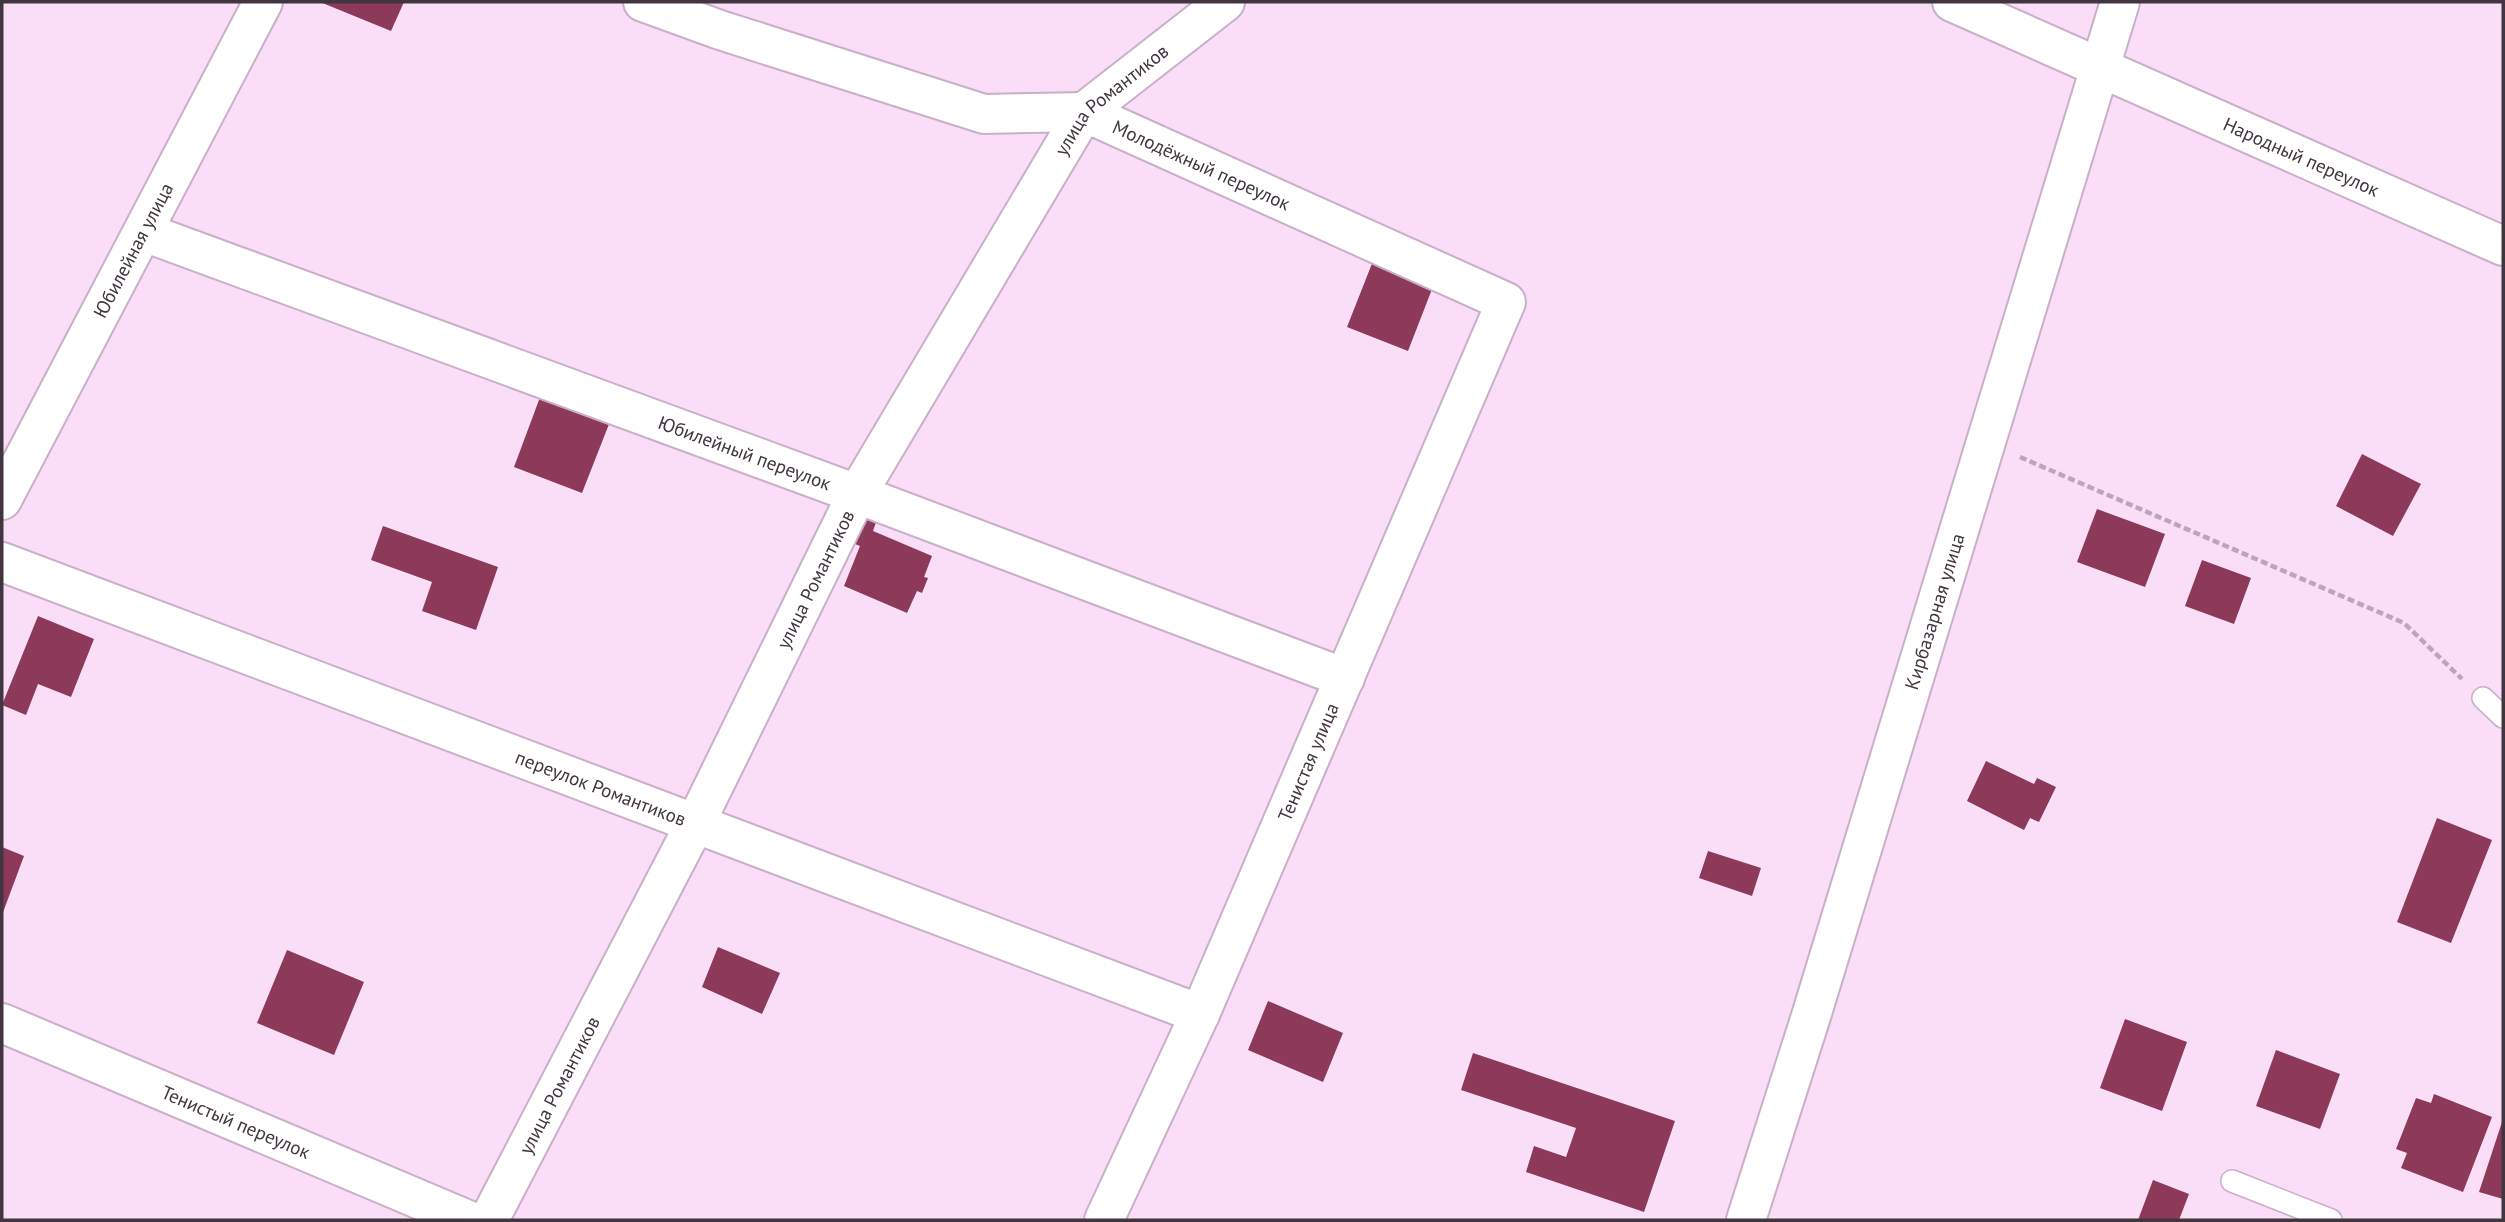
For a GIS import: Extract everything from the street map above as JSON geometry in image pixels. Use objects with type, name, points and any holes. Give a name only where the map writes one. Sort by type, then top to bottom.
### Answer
[{"type":"street","name":"Юбилейная улица","points":[[2,500],[263,2]]},
{"type":"street","name":"Молодёжный переулок","points":[[643,2],[727,16],[984,114],[1084,112],[1506,302]]},
{"type":"street","name":"улица Романтиков","points":[[489,1220],[695,824],[857,494],[1084,112],[1225,2]]},
{"type":"street","points":[[1952,2],[2098,67]]},
{"type":"street","name":"Кирбазарная улица","points":[[1746,1220],[1812,1013],[2098,67],[2120,2]]},
{"type":"street","name":"Народный переулок","points":[[2098,67],[2503,246]]},
{"type":"street","name":"Юбилейный переулок","points":[[144,232],[857,494],[1345,678]]},
{"type":"street","name":"Тенистая улица","points":[[1104,1220],[1200,1014],[1506,302]]},
{"type":"street","name":"переулок Романтиков","points":[[2,562],[1200,1014]]},
{"type":"street","name":"Тенистый переулок","points":[[2,1023],[468,1220]]},
{"type":"lane","points":[[2483,698],[2503,717]]},
{"type":"lane","points":[[2232,1181],[2331,1220]]},
{"type":"path","points":[[1984,442],[2404,623],[2483,698]]},
{"type":"building","points":[[320,2],[404,2],[391,31]]},
{"type":"building","points":[[1373,261],[1434,284],[1408,351],[1347,327]]},
{"type":"building","points":[[542,392],[611,419],[582,493],[514,467]]},
{"type":"building","points":[[2362,454],[2421,484],[2393,536],[2336,506]]},
{"type":"building","points":[[856,501],[880,511],[873,531],[932,556],[924,577],[928,578],[922,593],[917,591],[907,613],[844,586],[860,546],[840,538]]},
{"type":"building","points":[[2097,509],[2165,534],[2145,587],[2077,562]]},
{"type":"building","points":[[383,526],[498,567],[476,630],[422,611],[432,582],[371,560]]},
{"type":"building","points":[[2202,560],[2251,578],[2234,624],[2185,606]]},
{"type":"building","points":[[38,616],[94,639],[71,697],[38,684],[26,715],[2,705]]},
{"type":"building","points":[[1986,761],[2034,784],[2037,778],[2056,787],[2039,822],[2030,818],[2024,830],[1967,801]]},
{"type":"building","points":[[2437,818],[2492,840],[2451,943],[2397,922]]},
{"type":"building","points":[[2,847],[24,856],[2,915]]},
{"type":"building","points":[[1708,851],[1761,868],[1752,896],[1699,878]]},
{"type":"building","points":[[718,947],[780,973],[762,1014],[702,987]]},
{"type":"building","points":[[287,950],[364,982],[334,1055],[257,1023]]},
{"type":"building","points":[[1268,1001],[1343,1033],[1323,1082],[1248,1050]]},
{"type":"building","points":[[2125,1019],[2187,1042],[2162,1111],[2100,1088]]},
{"type":"building","points":[[2276,1050],[2340,1074],[2320,1129],[2256,1106]]},
{"type":"building","points":[[1473,1053],[1675,1121],[1644,1212],[1526,1172],[1534,1146],[1566,1157],[1576,1128],[1461,1090]]},
{"type":"building","points":[[2434,1094],[2492,1117],[2463,1192],[2401,1168],[2407,1153],[2396,1149],[2416,1098],[2431,1103]]},
{"type":"building","points":[[2503,1119],[2503,1199],[2479,1192]]},
{"type":"building","points":[[2153,1180],[2189,1194],[2179,1220],[2138,1220]]}]
